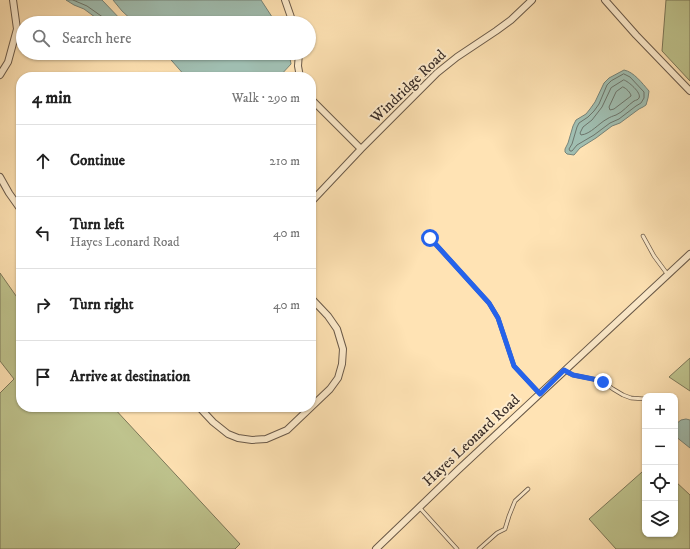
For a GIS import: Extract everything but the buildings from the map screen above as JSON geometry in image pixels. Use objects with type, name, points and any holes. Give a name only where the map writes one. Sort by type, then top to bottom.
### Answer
[{"type":"street","points":[[12,0],[16,23]]},
{"type":"street","points":[[285,0],[291,16]]},
{"type":"street","name":"Windridge Road","points":[[316,197],[436,73],[511,20],[532,0]]},
{"type":"street","points":[[605,0],[636,35],[690,91]]},
{"type":"street","points":[[0,75],[8,62],[16,33]]},
{"type":"street","points":[[298,60],[299,72]]},
{"type":"street","points":[[316,104],[361,149]]},
{"type":"street","points":[[0,177],[16,203]]},
{"type":"street","name":"Hayes Leonard Road","points":[[376,549],[564,370],[690,254]]},
{"type":"street","points":[[316,303],[328,316],[337,329],[343,349],[342,364],[338,378],[330,389],[316,402]]},
{"type":"street","points":[[204,412],[228,434],[238,438],[252,440],[266,439],[277,435],[286,430],[305,412]]},
{"type":"lane","points":[[643,236],[654,256],[668,275]]},
{"type":"lane","points":[[430,238],[489,303],[498,318],[514,366],[540,394]]},
{"type":"lane","points":[[564,370],[573,375],[603,382],[623,395],[631,398],[642,399]]},
{"type":"lane","points":[[479,549],[497,533],[505,529],[516,501],[528,489]]},
{"type":"lane","points":[[419,507],[457,549]]},
{"type":"green space","points":[[666,0],[690,0],[690,81],[662,51]]},
{"type":"green space","points":[[0,273],[16,296],[16,412],[118,412],[240,544],[235,549],[0,549],[0,393],[14,379],[0,361]]},
{"type":"green space","points":[[690,358],[690,391],[669,377]]},
{"type":"green space","points":[[642,472],[642,537],[678,537],[678,484],[690,495],[690,549],[616,549],[589,519]]},
{"type":"water","points":[[66,0],[102,0],[117,16],[94,16],[84,9]]},
{"type":"water","points":[[113,0],[261,0],[271,16],[127,16]]},
{"type":"water","points":[[171,60],[290,60],[291,64],[284,72],[182,72]]},
{"type":"water","points":[[624,70],[634,75],[649,91],[646,105],[580,148],[574,155],[567,154],[565,149],[576,120],[586,114],[590,109],[604,83],[609,78]]},
{"type":"water","points":[[681,420],[690,420],[690,448],[678,438],[678,422]]},
{"type":"route","points":[[430,238],[489,303],[498,318],[514,366],[540,394],[564,370],[573,375],[603,382]]}]
